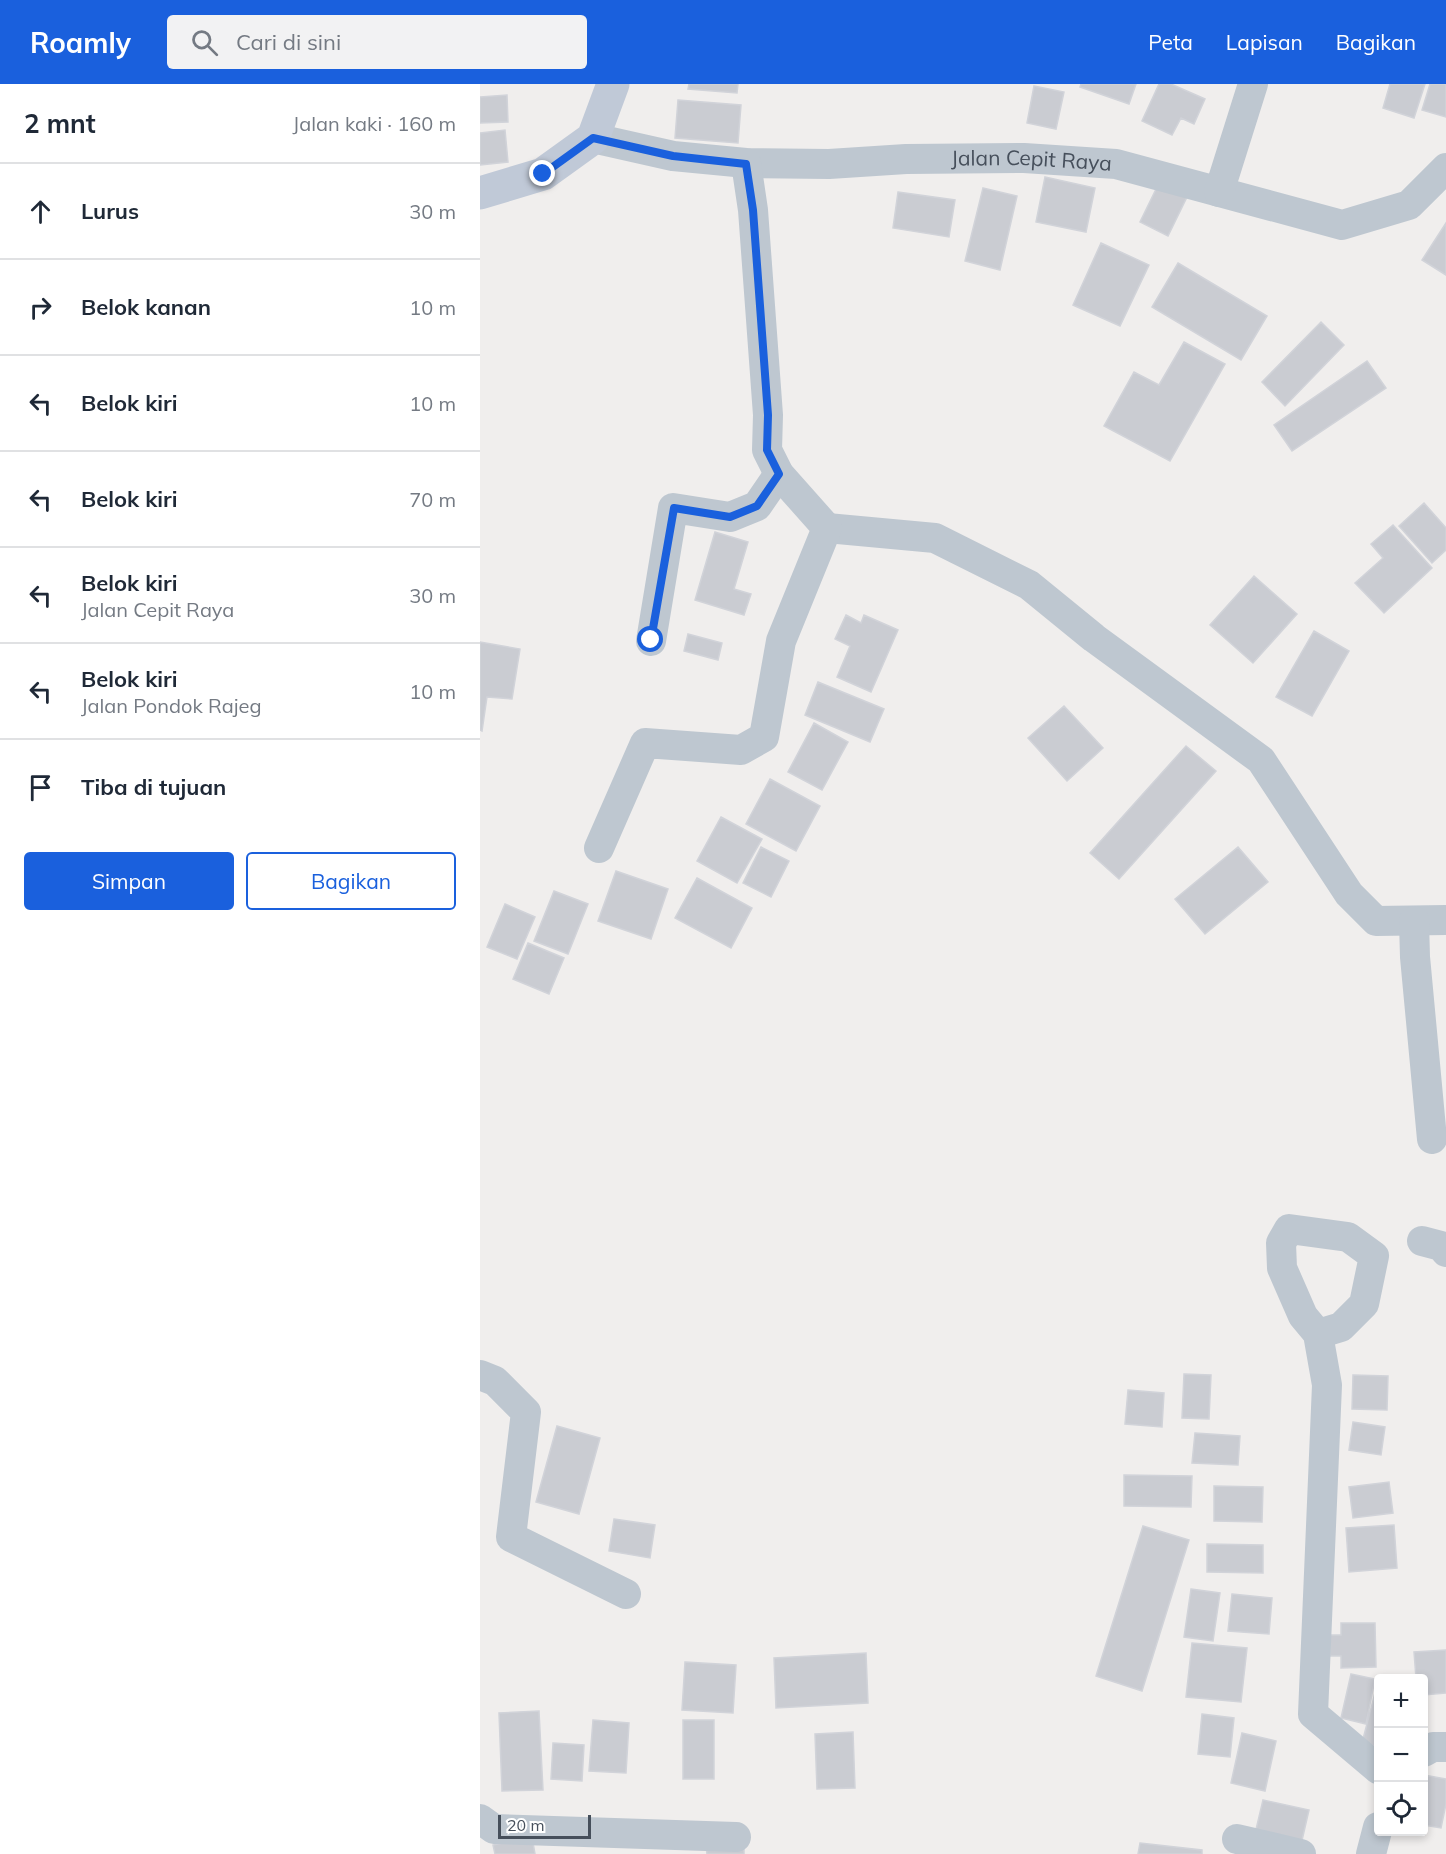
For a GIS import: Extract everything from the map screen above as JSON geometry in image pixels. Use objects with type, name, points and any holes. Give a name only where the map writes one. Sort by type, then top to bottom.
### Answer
[{"type":"main road","points":[[480,193],[543,174],[593,138],[612,84]]},
{"type":"street","points":[[1219,192],[1253,84]]},
{"type":"street","name":"Jalan Cepit Raya","points":[[593,138],[673,156],[746,164],[1024,158],[1116,165],[1342,225],[1409,205],[1446,168]]},
{"type":"street","points":[[746,164],[754,222],[768,415],[767,450],[779,474],[826,528],[935,537],[1029,585],[1094,638],[1261,760],[1349,894],[1376,921],[1446,920]]},
{"type":"street","points":[[651,640],[674,508],[730,517],[757,506],[779,474]]},
{"type":"street","points":[[599,848],[645,742],[741,750],[764,737],[781,640],[826,528]]},
{"type":"street","points":[[1414,921],[1416,980],[1432,1139]]},
{"type":"street","points":[[1318,1334],[1328,1384],[1312,1714],[1374,1766]]},
{"type":"street","points":[[480,1374],[495,1381],[526,1412],[511,1537],[626,1594]]},
{"type":"street","points":[[1428,1750],[1433,1747],[1446,1747]]},
{"type":"street","points":[[480,1819],[494,1829],[736,1837]]},
{"type":"street","points":[[1371,1854],[1376,1836]]},
{"type":"street","points":[[1237,1839],[1301,1854]]},
{"type":"building","points":[[689,84],[738,84],[737,93],[688,89]]},
{"type":"building","points":[[1081,84],[1136,84],[1129,104],[1080,87]]},
{"type":"building","points":[[1159,84],[1171,84],[1205,99],[1194,124],[1181,118],[1172,135],[1142,121]]},
{"type":"building","points":[[1390,84],[1425,84],[1414,118],[1383,108]]},
{"type":"building","points":[[1430,84],[1446,84],[1446,117],[1422,110]]},
{"type":"building","points":[[1034,86],[1064,92],[1056,129],[1027,123]]},
{"type":"building","points":[[507,95],[508,122],[480,123],[480,97]]},
{"type":"building","points":[[678,100],[741,105],[738,143],[675,138]]},
{"type":"building","points":[[505,130],[508,162],[480,165],[480,133]]},
{"type":"building","points":[[1045,177],[1095,188],[1086,232],[1036,222]]},
{"type":"building","points":[[1159,183],[1187,197],[1168,236],[1140,222]]},
{"type":"building","points":[[983,188],[1017,196],[1000,270],[965,261]]},
{"type":"building","points":[[898,192],[955,200],[949,237],[893,228]]},
{"type":"building","points":[[1446,223],[1446,275],[1422,260]]},
{"type":"building","points":[[1101,243],[1149,265],[1120,326],[1073,305]]},
{"type":"building","points":[[1178,263],[1267,316],[1241,360],[1152,307]]},
{"type":"building","points":[[1321,322],[1344,345],[1285,406],[1262,382]]},
{"type":"building","points":[[1184,342],[1225,364],[1170,461],[1104,426],[1134,372],[1159,385]]},
{"type":"building","points":[[1367,361],[1386,388],[1292,451],[1274,425]]},
{"type":"building","points":[[1424,503],[1446,528],[1446,550],[1432,563],[1399,526]]},
{"type":"building","points":[[1393,525],[1432,568],[1384,613],[1355,583],[1383,558],[1371,544]]},
{"type":"building","points":[[715,532],[748,542],[734,589],[751,594],[744,615],[695,600]]},
{"type":"building","points":[[1254,576],[1297,614],[1253,663],[1210,625]]},
{"type":"building","points":[[846,615],[861,623],[864,615],[898,630],[871,692],[837,677],[850,646],[835,639]]},
{"type":"building","points":[[1314,631],[1349,651],[1312,716],[1276,697]]},
{"type":"building","points":[[688,634],[722,643],[718,660],[684,651]]},
{"type":"building","points":[[480,642],[520,649],[512,699],[487,697],[482,731],[480,730]]},
{"type":"building","points":[[818,682],[884,709],[870,742],[805,715]]},
{"type":"building","points":[[1064,706],[1103,748],[1067,781],[1028,738]]},
{"type":"building","points":[[814,723],[848,742],[822,790],[788,772]]},
{"type":"building","points":[[1186,746],[1216,771],[1119,879],[1090,853]]},
{"type":"building","points":[[770,779],[820,806],[796,851],[746,824]]},
{"type":"building","points":[[721,817],[762,839],[737,883],[697,861]]},
{"type":"building","points":[[761,847],[789,861],[771,897],[743,883]]},
{"type":"building","points":[[1238,847],[1268,882],[1205,934],[1175,899]]},
{"type":"building","points":[[616,871],[668,889],[651,939],[598,921]]},
{"type":"building","points":[[697,878],[752,908],[731,948],[675,918]]},
{"type":"building","points":[[554,891],[588,904],[568,954],[534,941]]},
{"type":"building","points":[[505,904],[535,917],[517,959],[487,947]]},
{"type":"building","points":[[528,943],[564,958],[549,994],[513,979]]},
{"type":"building","points":[[1184,1374],[1211,1375],[1209,1419],[1182,1418]]},
{"type":"building","points":[[1353,1375],[1388,1376],[1387,1410],[1352,1409]]},
{"type":"building","points":[[1128,1390],[1164,1393],[1162,1427],[1125,1424]]},
{"type":"building","points":[[1353,1422],[1385,1427],[1381,1455],[1349,1450]]},
{"type":"building","points":[[557,1426],[600,1438],[579,1514],[536,1502]]},
{"type":"building","points":[[1195,1433],[1240,1436],[1238,1465],[1192,1463]]},
{"type":"building","points":[[1124,1475],[1192,1476],[1191,1507],[1124,1506]]},
{"type":"building","points":[[1389,1482],[1393,1513],[1353,1518],[1349,1487]]},
{"type":"building","points":[[1214,1486],[1263,1487],[1262,1522],[1214,1521]]},
{"type":"building","points":[[614,1519],[655,1525],[650,1558],[609,1551]]},
{"type":"building","points":[[1394,1525],[1397,1568],[1349,1572],[1346,1528]]},
{"type":"building","points":[[1143,1526],[1189,1540],[1142,1691],[1096,1676]]},
{"type":"building","points":[[1207,1544],[1263,1545],[1263,1573],[1207,1572]]},
{"type":"building","points":[[1191,1589],[1220,1593],[1213,1641],[1184,1637]]},
{"type":"building","points":[[1232,1594],[1272,1598],[1269,1634],[1228,1631]]},
{"type":"building","points":[[1341,1623],[1375,1623],[1376,1667],[1341,1668],[1341,1656],[1330,1656],[1330,1635],[1341,1635]]},
{"type":"building","points":[[1192,1643],[1247,1648],[1241,1702],[1186,1697]]},
{"type":"building","points":[[1446,1650],[1446,1693],[1428,1695],[1428,1674],[1416,1674],[1414,1652]]},
{"type":"building","points":[[866,1653],[868,1703],[776,1708],[774,1658]]},
{"type":"building","points":[[685,1662],[736,1665],[733,1713],[682,1710]]},
{"type":"building","points":[[1351,1674],[1374,1679],[1366,1724],[1341,1718]]},
{"type":"building","points":[[1374,1697],[1374,1746],[1362,1743]]},
{"type":"building","points":[[539,1711],[543,1790],[502,1791],[499,1713]]},
{"type":"building","points":[[1202,1714],[1234,1718],[1230,1757],[1198,1754]]},
{"type":"building","points":[[593,1720],[629,1723],[626,1773],[589,1771]]},
{"type":"building","points":[[683,1720],[714,1720],[714,1779],[683,1779]]},
{"type":"building","points":[[853,1732],[855,1788],[817,1789],[815,1734]]},
{"type":"building","points":[[1242,1733],[1276,1741],[1265,1791],[1231,1783]]},
{"type":"building","points":[[553,1743],[584,1745],[582,1781],[551,1779]]},
{"type":"building","points":[[1428,1776],[1446,1779],[1446,1804],[1441,1828],[1428,1826]]},
{"type":"building","points":[[1263,1800],[1309,1810],[1300,1849],[1254,1838]]},
{"type":"building","points":[[532,1837],[535,1854],[495,1854],[493,1845]]},
{"type":"building","points":[[1140,1843],[1202,1850],[1202,1854],[1138,1854]]},
{"type":"building","points":[[706,1846],[744,1846],[744,1854],[707,1854]]},
{"type":"route","points":[[543,174],[593,138],[673,156],[746,164],[753,210],[768,415],[767,450],[779,474],[757,506],[730,517],[674,508],[651,640]]}]
